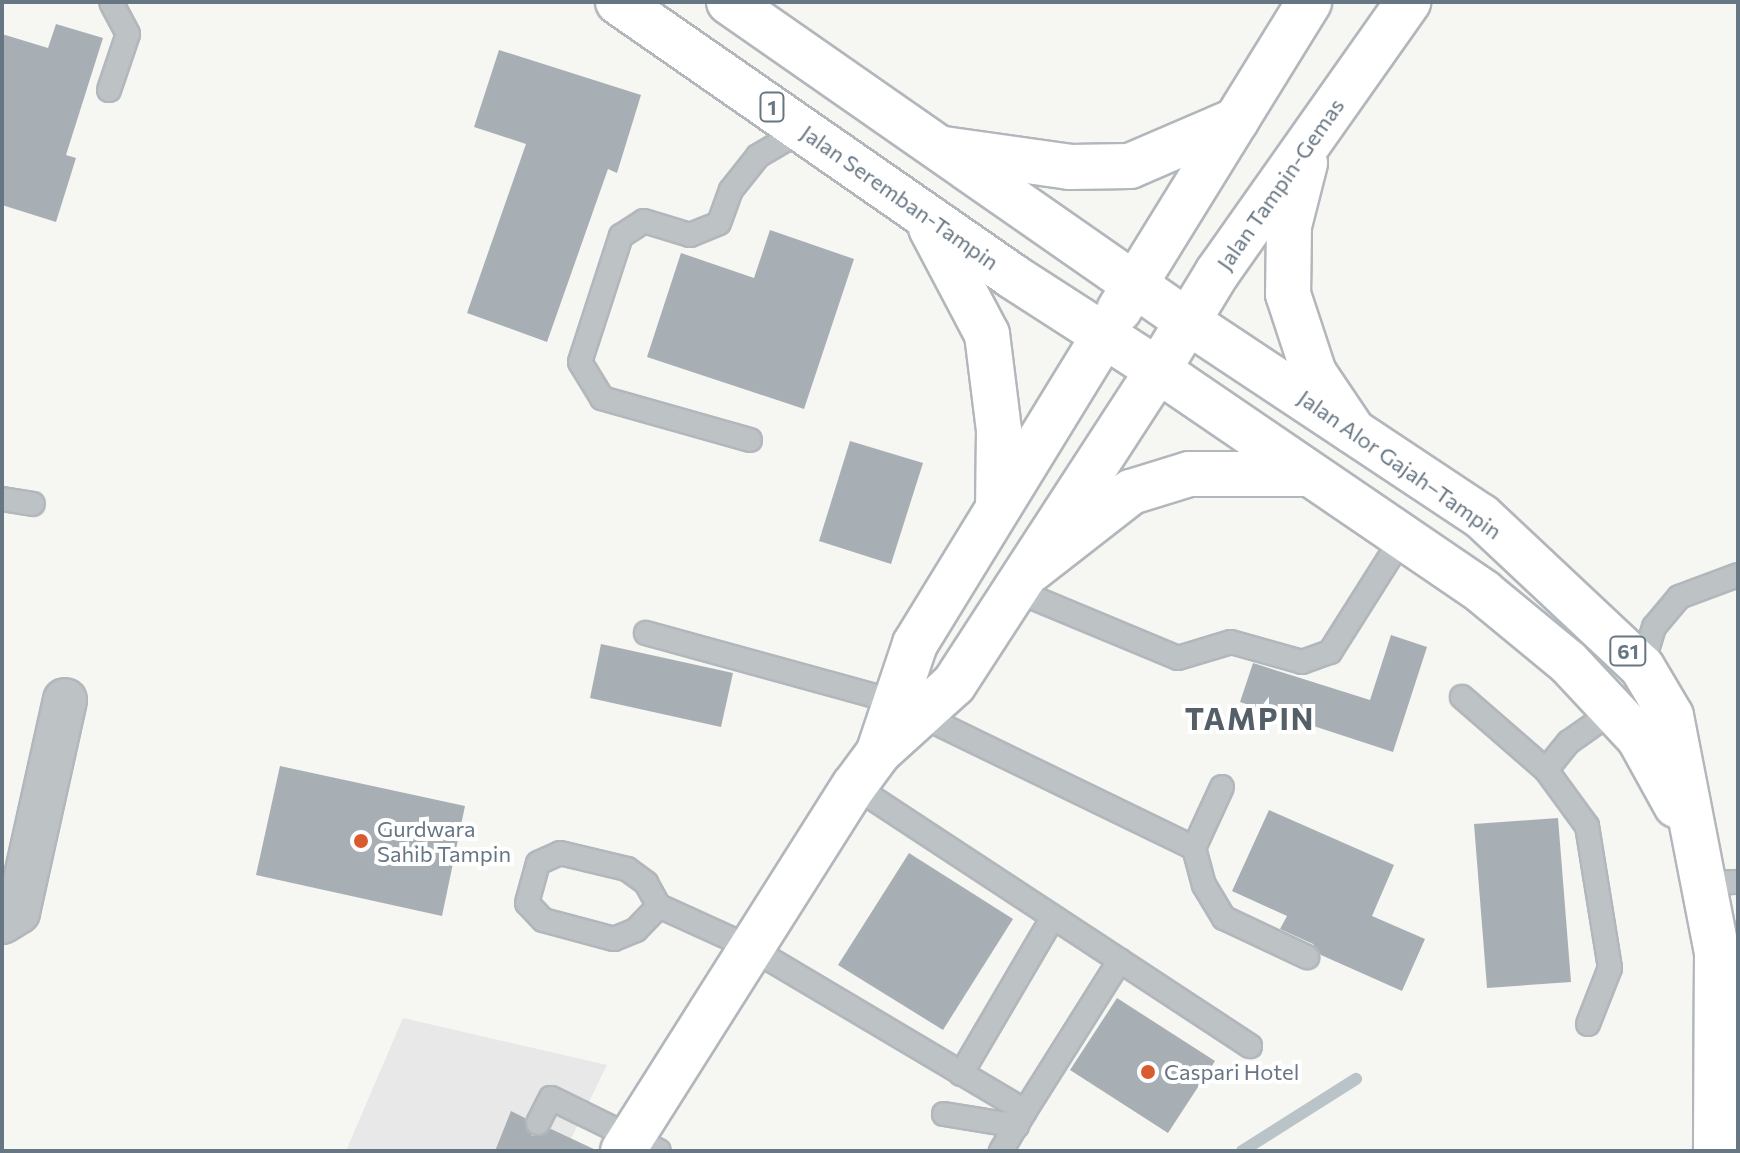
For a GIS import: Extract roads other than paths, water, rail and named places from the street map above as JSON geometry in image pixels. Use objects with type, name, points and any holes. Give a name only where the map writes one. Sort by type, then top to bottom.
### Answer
[{"type":"main road","name":"Jalan Seremban-Tampin","points":[[618,2],[1104,336]]},
{"type":"main road","points":[[908,709],[915,644],[1309,2]]},
{"type":"main road","name":"Jalan Tampin-Gemas","points":[[638,1146],[749,947],[866,769],[908,709],[954,684],[1024,580],[1187,321],[1311,137],[1408,2]]},
{"type":"main road","name":"Jalan Alor Gajah–Tampin","points":[[736,4],[1134,285],[1481,516],[1642,667],[1671,716],[1693,836]]},
{"type":"main road","points":[[942,148],[1070,167],[1130,166],[1237,120]]},
{"type":"main road","points":[[1311,137],[1289,226],[1288,294],[1314,373],[1353,431]]},
{"type":"main road","points":[[924,215],[987,334],[998,415],[998,507]]},
{"type":"main road","name":"1","points":[[1104,336],[1158,370]]},
{"type":"main road","name":"Jalan Alor Gajah–Tampin","points":[[1158,370],[1483,592],[1568,662],[1639,738],[1720,882],[1716,1151]]},
{"type":"main road","points":[[1024,580],[1131,492],[1189,474],[1307,474]]},
{"type":"street","points":[[2,922],[18,912],[65,700]]},
{"type":"lane","points":[[109,90],[128,34],[111,2]]},
{"type":"lane","points":[[750,440],[602,398],[580,362],[621,236],[644,221],[690,235],[719,223],[731,190],[758,156],[804,129]]},
{"type":"lane","points":[[2,499],[33,504]]},
{"type":"lane","points":[[1024,580],[1178,658],[1231,642],[1302,662],[1330,652],[1402,538]]},
{"type":"lane","points":[[1642,667],[1654,627],[1679,597],[1738,575]]},
{"type":"lane","points":[[646,633],[908,709],[1194,848]]},
{"type":"lane","points":[[1462,697],[1546,770],[1587,826],[1610,968],[1588,1024]]},
{"type":"lane","points":[[1546,770],[1569,742],[1613,711]]},
{"type":"lane","points":[[866,769],[1053,917],[1250,1046]]},
{"type":"lane","points":[[1222,787],[1194,848],[1204,885],[1224,918],[1307,957]]},
{"type":"lane","points":[[659,906],[636,930],[614,939],[543,920],[527,903],[538,863],[560,853],[627,869],[646,883],[659,906],[749,947],[961,1074],[1021,1118]]},
{"type":"lane","points":[[961,1074],[1053,917]]},
{"type":"lane","points":[[1001,1151],[1120,960]]},
{"type":"lane","points":[[538,1123],[551,1098],[638,1146]]},
{"type":"lane","points":[[944,1114],[1021,1118]]},
{"type":"waterway","points":[[1242,1151],[1356,1079]]},
{"type":"place","name":"Gurdwara Sahib Tampin","points":[[361,841]]},
{"type":"place","name":"Caspari Hotel","points":[[1148,1072]]},
{"type":"district","name":"TAMPIN","points":[[1250,718]]}]
